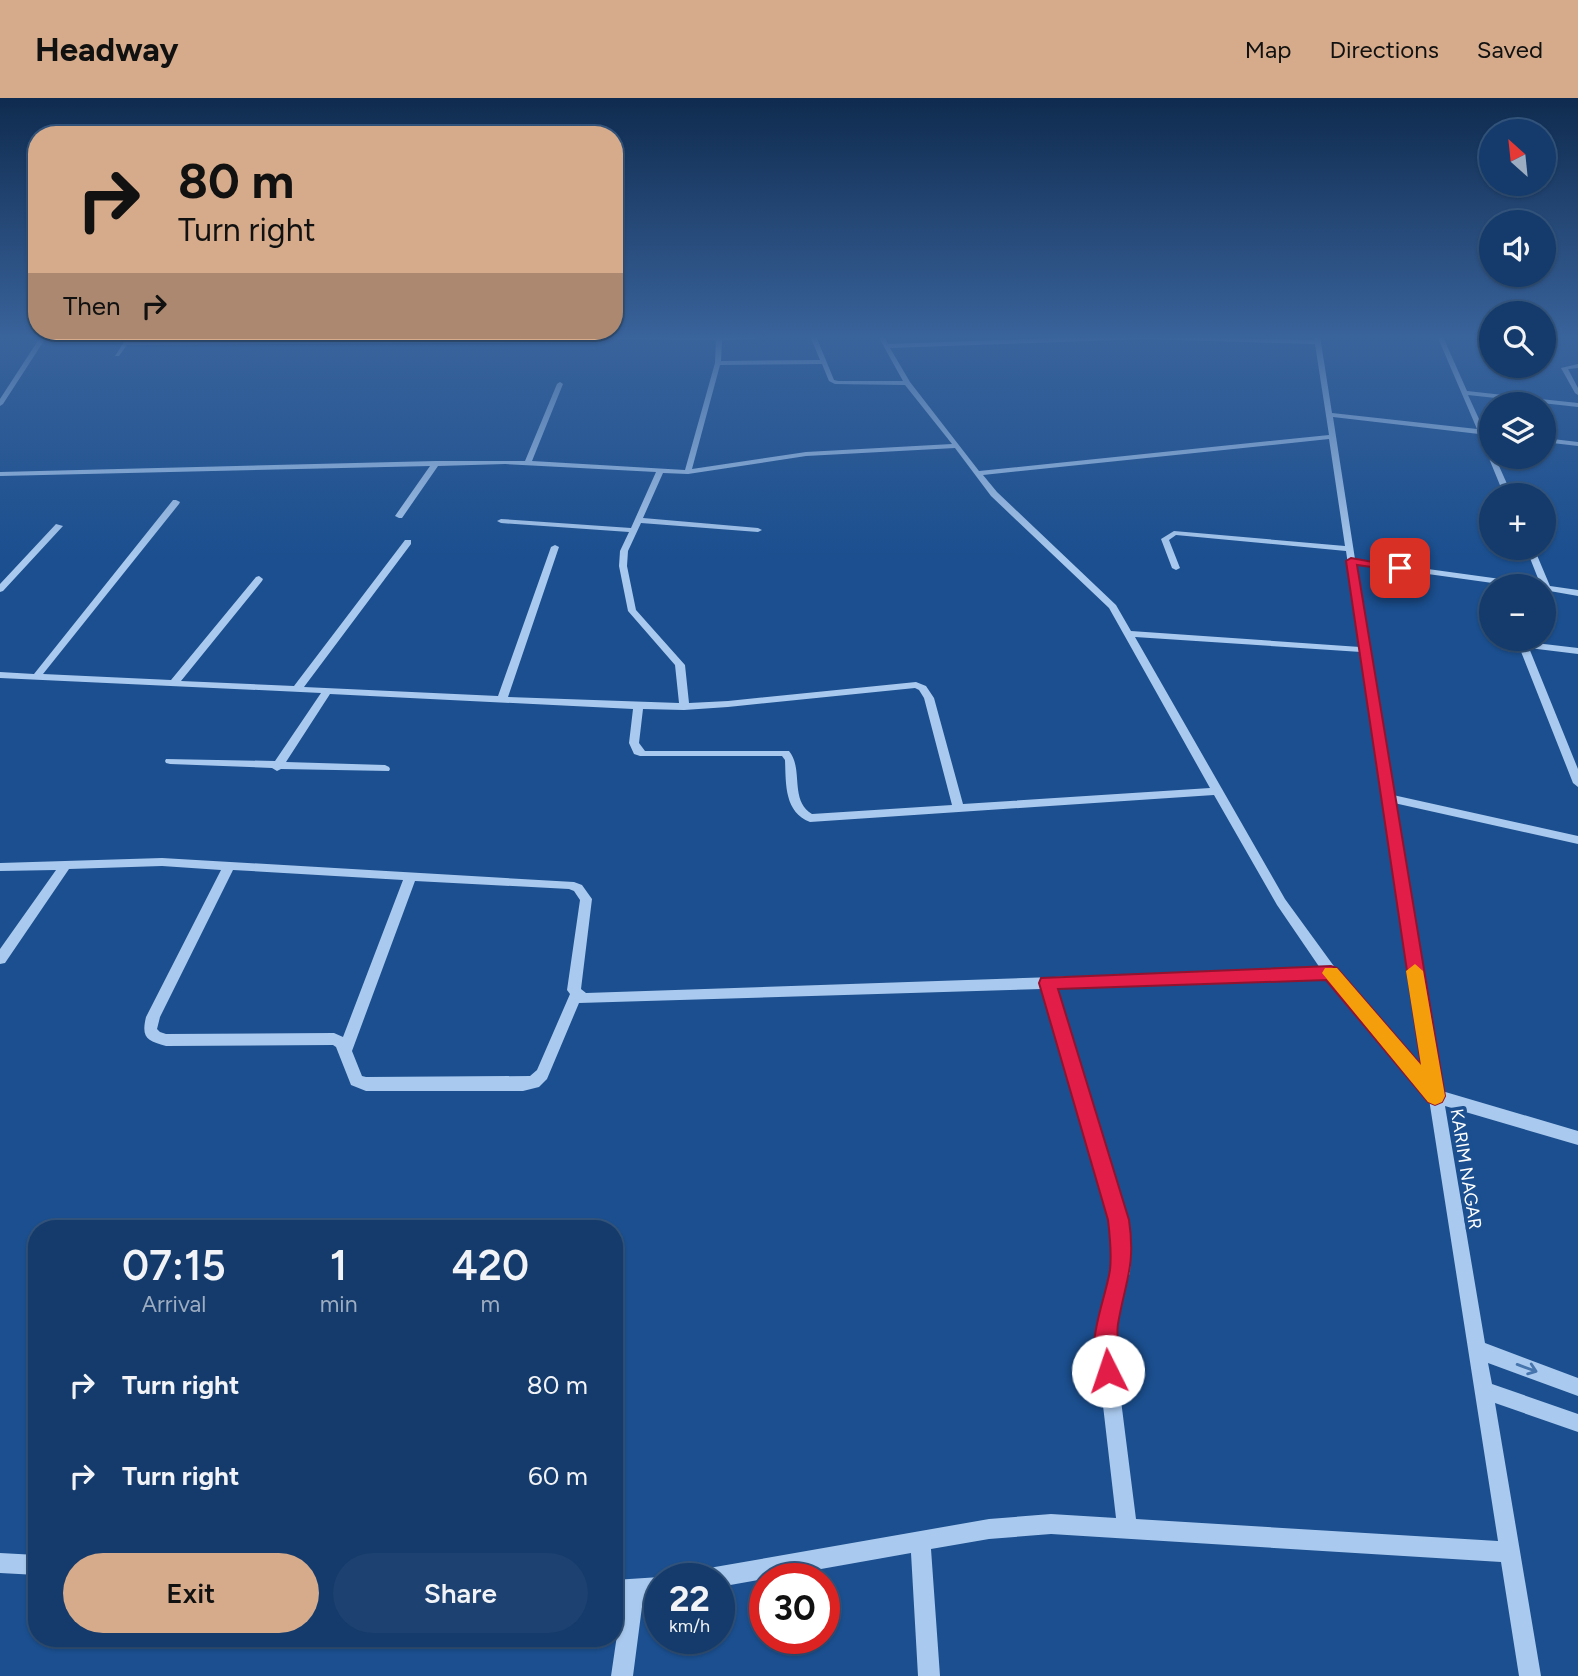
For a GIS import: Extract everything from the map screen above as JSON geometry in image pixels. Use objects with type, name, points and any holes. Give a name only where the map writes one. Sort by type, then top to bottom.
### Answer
[{"type":"street","points":[[528,462],[549,410]]},
{"type":"street","points":[[688,472],[705,410]]},
{"type":"street","points":[[928,410],[1002,502],[1101,593],[1130,634],[1281,902],[1331,973],[1435,1096],[1578,1138]]},
{"type":"street","name":"KARIM NAGAR","points":[[1328,410],[1387,798],[1530,1676]]},
{"type":"street","points":[[1329,415],[1479,432]]},
{"type":"street","points":[[978,473],[1332,437]]},
{"type":"street","points":[[1556,441],[1578,444]]},
{"type":"street","points":[[0,474],[528,462],[688,472],[806,454],[957,446]]},
{"type":"street","points":[[399,516],[436,463]]},
{"type":"street","points":[[660,471],[622,556],[630,607],[676,658],[681,671],[684,707]]},
{"type":"street","points":[[37,676],[176,502]]},
{"type":"street","points":[[638,520],[758,530]]},
{"type":"street","points":[[500,521],[633,530]]},
{"type":"street","points":[[0,589],[59,526]]},
{"type":"street","points":[[1176,568],[1165,539],[1174,533],[1350,555],[1479,580]]},
{"type":"street","points":[[297,689],[408,542]]},
{"type":"street","points":[[502,700],[555,547]]},
{"type":"street","points":[[174,683],[259,579]]},
{"type":"street","points":[[1556,590],[1578,593]]},
{"type":"street","points":[[1130,634],[1365,650]]},
{"type":"street","points":[[1556,647],[1578,651]]},
{"type":"street","points":[[1526,651],[1578,783]]},
{"type":"street","points":[[0,676],[638,707],[684,707],[916,685],[923,688],[929,698],[960,809]]},
{"type":"street","points":[[277,767],[328,690]]},
{"type":"street","points":[[638,707],[634,743],[638,752],[644,754],[785,753],[790,759],[796,807],[803,816],[810,818],[1219,791]]},
{"type":"street","points":[[170,761],[385,769]]},
{"type":"street","points":[[1387,798],[1578,841]]},
{"type":"street","points":[[0,867],[162,862],[561,884],[578,888],[583,893],[586,907],[574,985],[576,995],[542,1074],[529,1084],[366,1084],[356,1080],[342,1043],[334,1039],[166,1040],[155,1037],[150,1030],[153,1017],[229,866]]},
{"type":"street","points":[[0,959],[66,865]]},
{"type":"street","points":[[345,1051],[411,876]]},
{"type":"street","points":[[576,995],[586,999],[1331,973]]},
{"type":"street","points":[[1047,983],[1120,1230],[1123,1249],[1121,1272],[1110,1308],[1105,1345],[1127,1529]]},
{"type":"street","points":[[1476,1349],[1578,1387]]},
{"type":"street","points":[[1483,1390],[1578,1423]]},
{"type":"street","points":[[735,1573],[1021,1525],[1510,1552]]},
{"type":"street","points":[[920,1541],[929,1676]]},
{"type":"street","points":[[0,1563],[28,1565]]},
{"type":"street","points":[[623,1633],[624,1590],[644,1588]]},
{"type":"street","points":[[622,1676],[623,1647]]},
{"type":"slow traffic","points":[[1331,973],[1435,1096],[1415,971]]},
{"type":"route","points":[[1108,1371],[1106,1326],[1121,1272],[1123,1249],[1118,1220],[1047,983],[1331,973],[1435,1096],[1351,561],[1400,568]]}]
